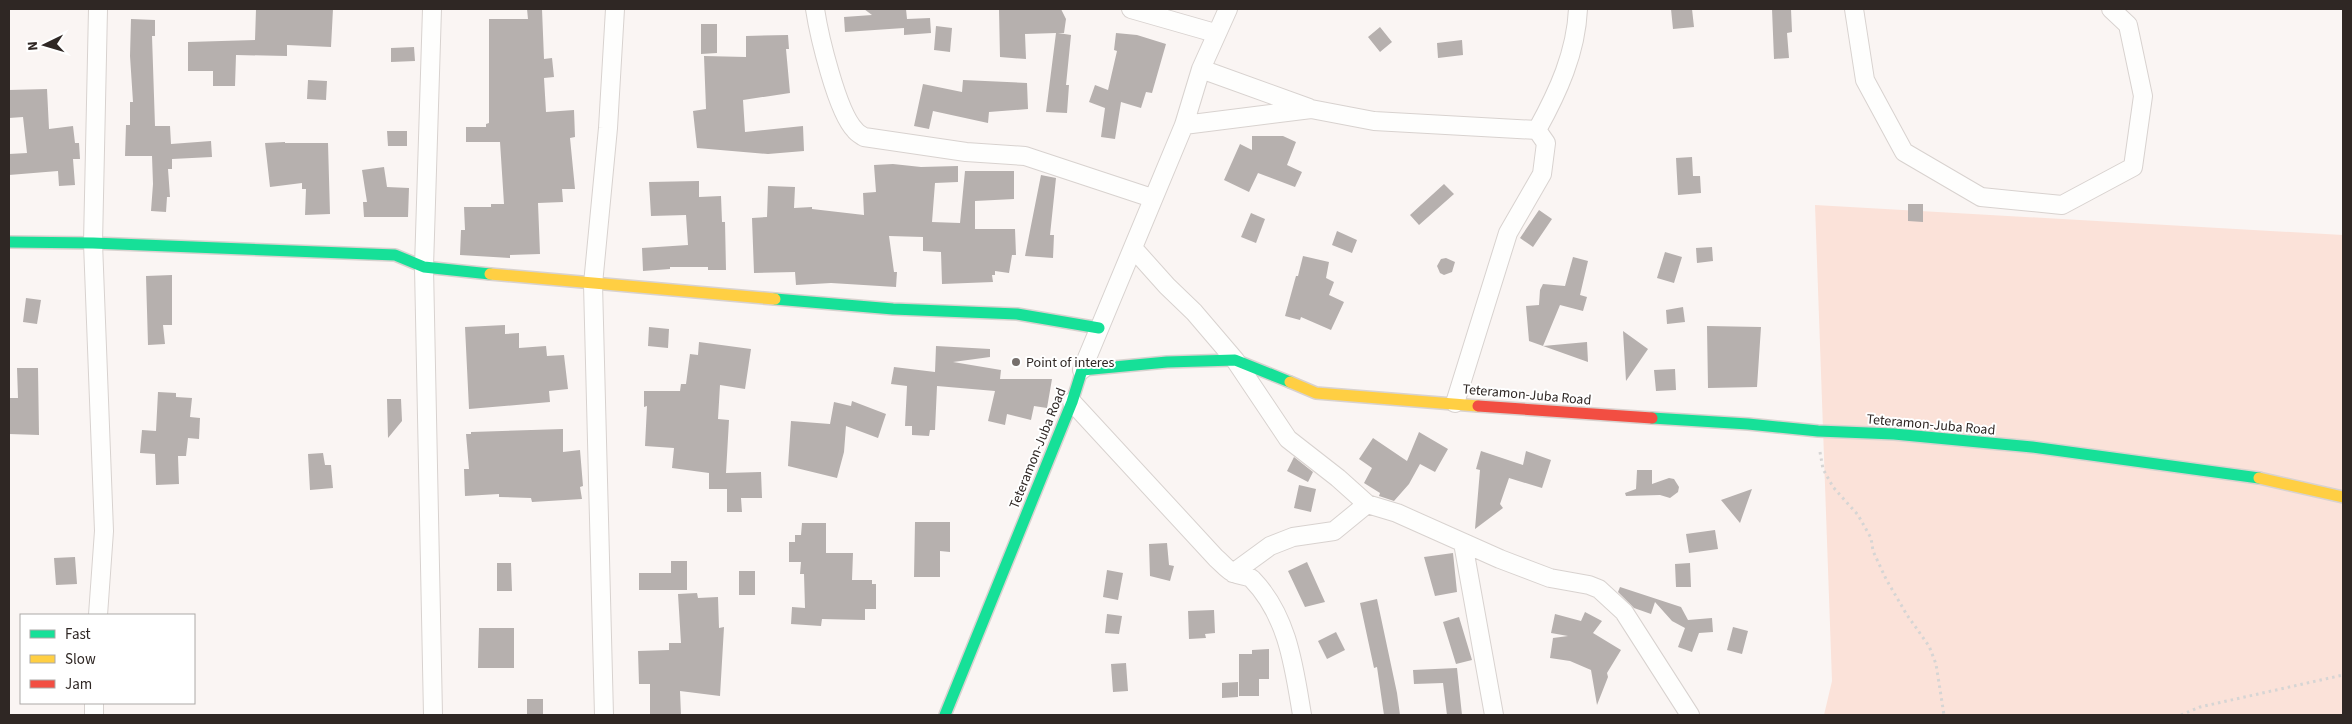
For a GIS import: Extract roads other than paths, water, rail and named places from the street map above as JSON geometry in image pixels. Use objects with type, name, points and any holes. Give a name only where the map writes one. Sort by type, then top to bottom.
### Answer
[{"type":"street","points":[[98,9],[93,243],[104,532],[98,614]]},
{"type":"street","points":[[432,9],[424,267],[433,715]]},
{"type":"street","points":[[604,715],[593,284],[608,128],[615,9]]},
{"type":"street","points":[[815,9],[827,65],[845,113],[854,130],[864,137],[966,152],[1025,156],[1152,198]]},
{"type":"street","points":[[1131,9],[1215,34]]},
{"type":"street","points":[[1082,370],[1184,125],[1201,69],[1215,34],[1228,9]]},
{"type":"street","points":[[1537,130],[1555,97],[1568,64],[1578,9]]},
{"type":"street","points":[[1854,9],[1865,80],[1904,152],[1981,197],[2062,205],[2133,167],[2143,96],[2128,25],[2111,9]]},
{"type":"street","points":[[1201,69],[1311,109],[1374,121],[1537,130]]},
{"type":"street","points":[[1184,125],[1311,109]]},
{"type":"street","points":[[1455,403],[1508,233],[1542,174],[1546,143],[1537,130]]},
{"type":"street","points":[[9,242],[93,243],[395,255],[424,267],[593,284],[893,309],[1017,314],[1099,328]]},
{"type":"street","points":[[1132,248],[1194,312],[1234,360],[1288,439],[1338,478],[1367,504],[1411,519],[1463,543],[1550,578],[1599,589],[1624,612],[1690,715]]},
{"type":"street","name":"Teteramon-Juba Road","points":[[944,715],[1072,402],[1082,370],[1167,362],[1234,360],[1316,393],[1560,413],[1748,424],[1818,431],[1894,434],[2032,448],[2252,477],[2343,497]]},
{"type":"street","points":[[1072,402],[1233,573],[1250,578],[1278,616],[1291,648],[1302,715]]},
{"type":"street","points":[[1233,573],[1278,543],[1293,537],[1334,531],[1367,504]]},
{"type":"street","points":[[1463,543],[1494,715]]},
{"type":"place","name":"Point of interes","points":[[1016,362]]}]
